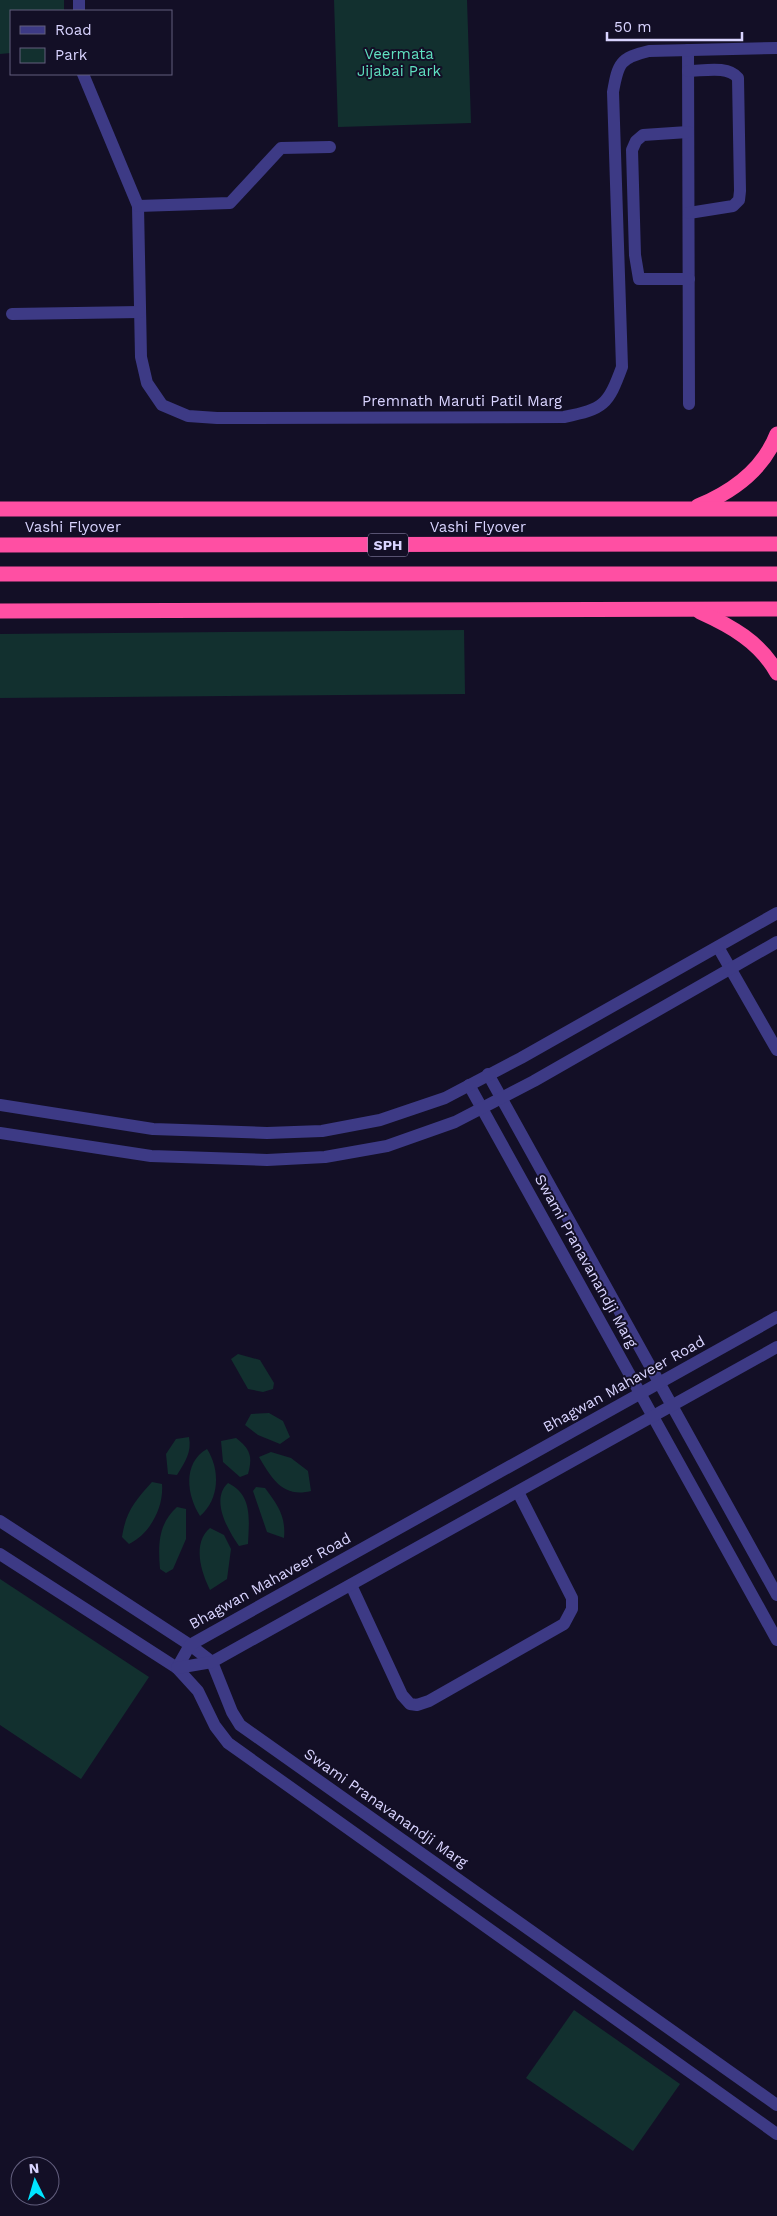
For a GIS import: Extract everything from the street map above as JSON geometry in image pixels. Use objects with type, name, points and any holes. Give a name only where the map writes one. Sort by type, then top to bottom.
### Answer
[{"type":"highway","points":[[692,509],[725,495],[753,473],[773,444],[777,434]]},
{"type":"highway","points":[[0,510],[777,509]]},
{"type":"highway","name":"Vashi Flyover","points":[[0,545],[777,544]]},
{"type":"highway","name":"SPH","points":[[0,574],[777,574]]},
{"type":"highway","points":[[694,609],[727,624],[755,644],[777,673]]},
{"type":"highway","points":[[0,611],[777,609]]},
{"type":"street","name":"Premnath Maruti Patil Marg","points":[[83,75],[138,206],[141,357],[147,383],[162,405],[188,416],[217,418],[555,417],[592,412],[612,395],[622,367],[613,92],[617,70],[629,56],[649,51],[777,48]]},
{"type":"street","points":[[688,50],[689,404]]},
{"type":"street","points":[[688,71],[727,70],[734,72],[738,78],[740,190],[739,200],[733,206],[689,213]]},
{"type":"street","points":[[688,132],[643,135],[636,141],[632,150],[634,255],[639,279],[689,279]]},
{"type":"street","points":[[138,206],[230,203],[281,148],[330,147]]},
{"type":"street","points":[[12,314],[140,312]]},
{"type":"street","points":[[0,1105],[153,1129],[268,1133],[322,1130],[380,1120],[445,1098],[522,1058],[777,913]]},
{"type":"street","points":[[0,1133],[150,1156],[268,1160],[325,1157],[387,1146],[455,1122],[482,1108],[777,942]]},
{"type":"street","points":[[718,947],[777,1050]]},
{"type":"street","name":"Swami Pranavanandji Marg","points":[[488,1074],[777,1595]]},
{"type":"street","name":"Swami Pranavanandji Marg","points":[[469,1085],[777,1640]]},
{"type":"street","name":"Bhagwan Mahaveer Road","points":[[177,1668],[190,1645],[777,1316]]},
{"type":"street","points":[[177,1668],[212,1662],[777,1347]]},
{"type":"street","points":[[350,1585],[402,1695],[410,1704],[417,1705],[429,1701],[564,1624],[568,1618],[572,1598],[518,1492]]},
{"type":"street","points":[[711,1520],[730,1510]]},
{"type":"street","points":[[0,1521],[190,1645],[212,1662]]},
{"type":"street","points":[[0,1554],[177,1668],[198,1691],[215,1726],[228,1743],[777,2134]]},
{"type":"street","name":"Swami Pranavanandji Marg","points":[[212,1662],[232,1712],[240,1725],[777,2105]]},
{"type":"green space","points":[[0,0],[64,0],[64,10],[10,10],[10,53],[0,54]]},
{"type":"green space","name":"Veermata Jijabai Park","points":[[334,0],[467,0],[471,123],[338,127]]},
{"type":"green space","points":[[464,630],[465,694],[0,698],[0,634]]},
{"type":"green space","points":[[238,1354],[260,1360],[274,1383],[273,1389],[263,1392],[248,1389],[231,1359]]},
{"type":"green space","points":[[269,1413],[283,1421],[290,1437],[280,1444],[258,1435],[245,1425],[251,1414]]},
{"type":"green space","points":[[189,1437],[189,1452],[183,1466],[177,1475],[168,1474],[166,1454],[176,1439]]},
{"type":"green space","points":[[236,1438],[247,1449],[250,1458],[248,1474],[240,1477],[223,1462],[221,1441]]},
{"type":"green space","points":[[207,1449],[214,1466],[216,1484],[207,1509],[200,1516],[192,1499],[189,1480],[190,1471],[194,1463],[199,1455]]},
{"type":"green space","points":[[271,1452],[291,1458],[308,1471],[311,1491],[293,1492],[279,1485],[259,1457]]},
{"type":"green space","points":[[152,1482],[162,1484],[161,1502],[149,1527],[129,1544],[122,1537],[126,1520],[136,1501]]},
{"type":"green space","points":[[228,1483],[242,1494],[246,1501],[249,1517],[248,1544],[239,1546],[230,1532],[223,1515],[221,1498],[223,1490]]},
{"type":"green space","points":[[256,1487],[265,1488],[277,1506],[284,1524],[284,1538],[267,1532],[253,1491]]},
{"type":"green space","points":[[177,1507],[186,1509],[186,1539],[173,1569],[166,1573],[160,1569],[159,1543],[166,1520]]},
{"type":"green space","points":[[210,1528],[224,1535],[231,1549],[227,1579],[210,1590],[201,1566],[200,1549],[204,1534]]},
{"type":"green space","points":[[0,1579],[149,1677],[81,1779],[0,1725]]},
{"type":"green space","points":[[574,2010],[680,2084],[633,2151],[526,2078]]}]
